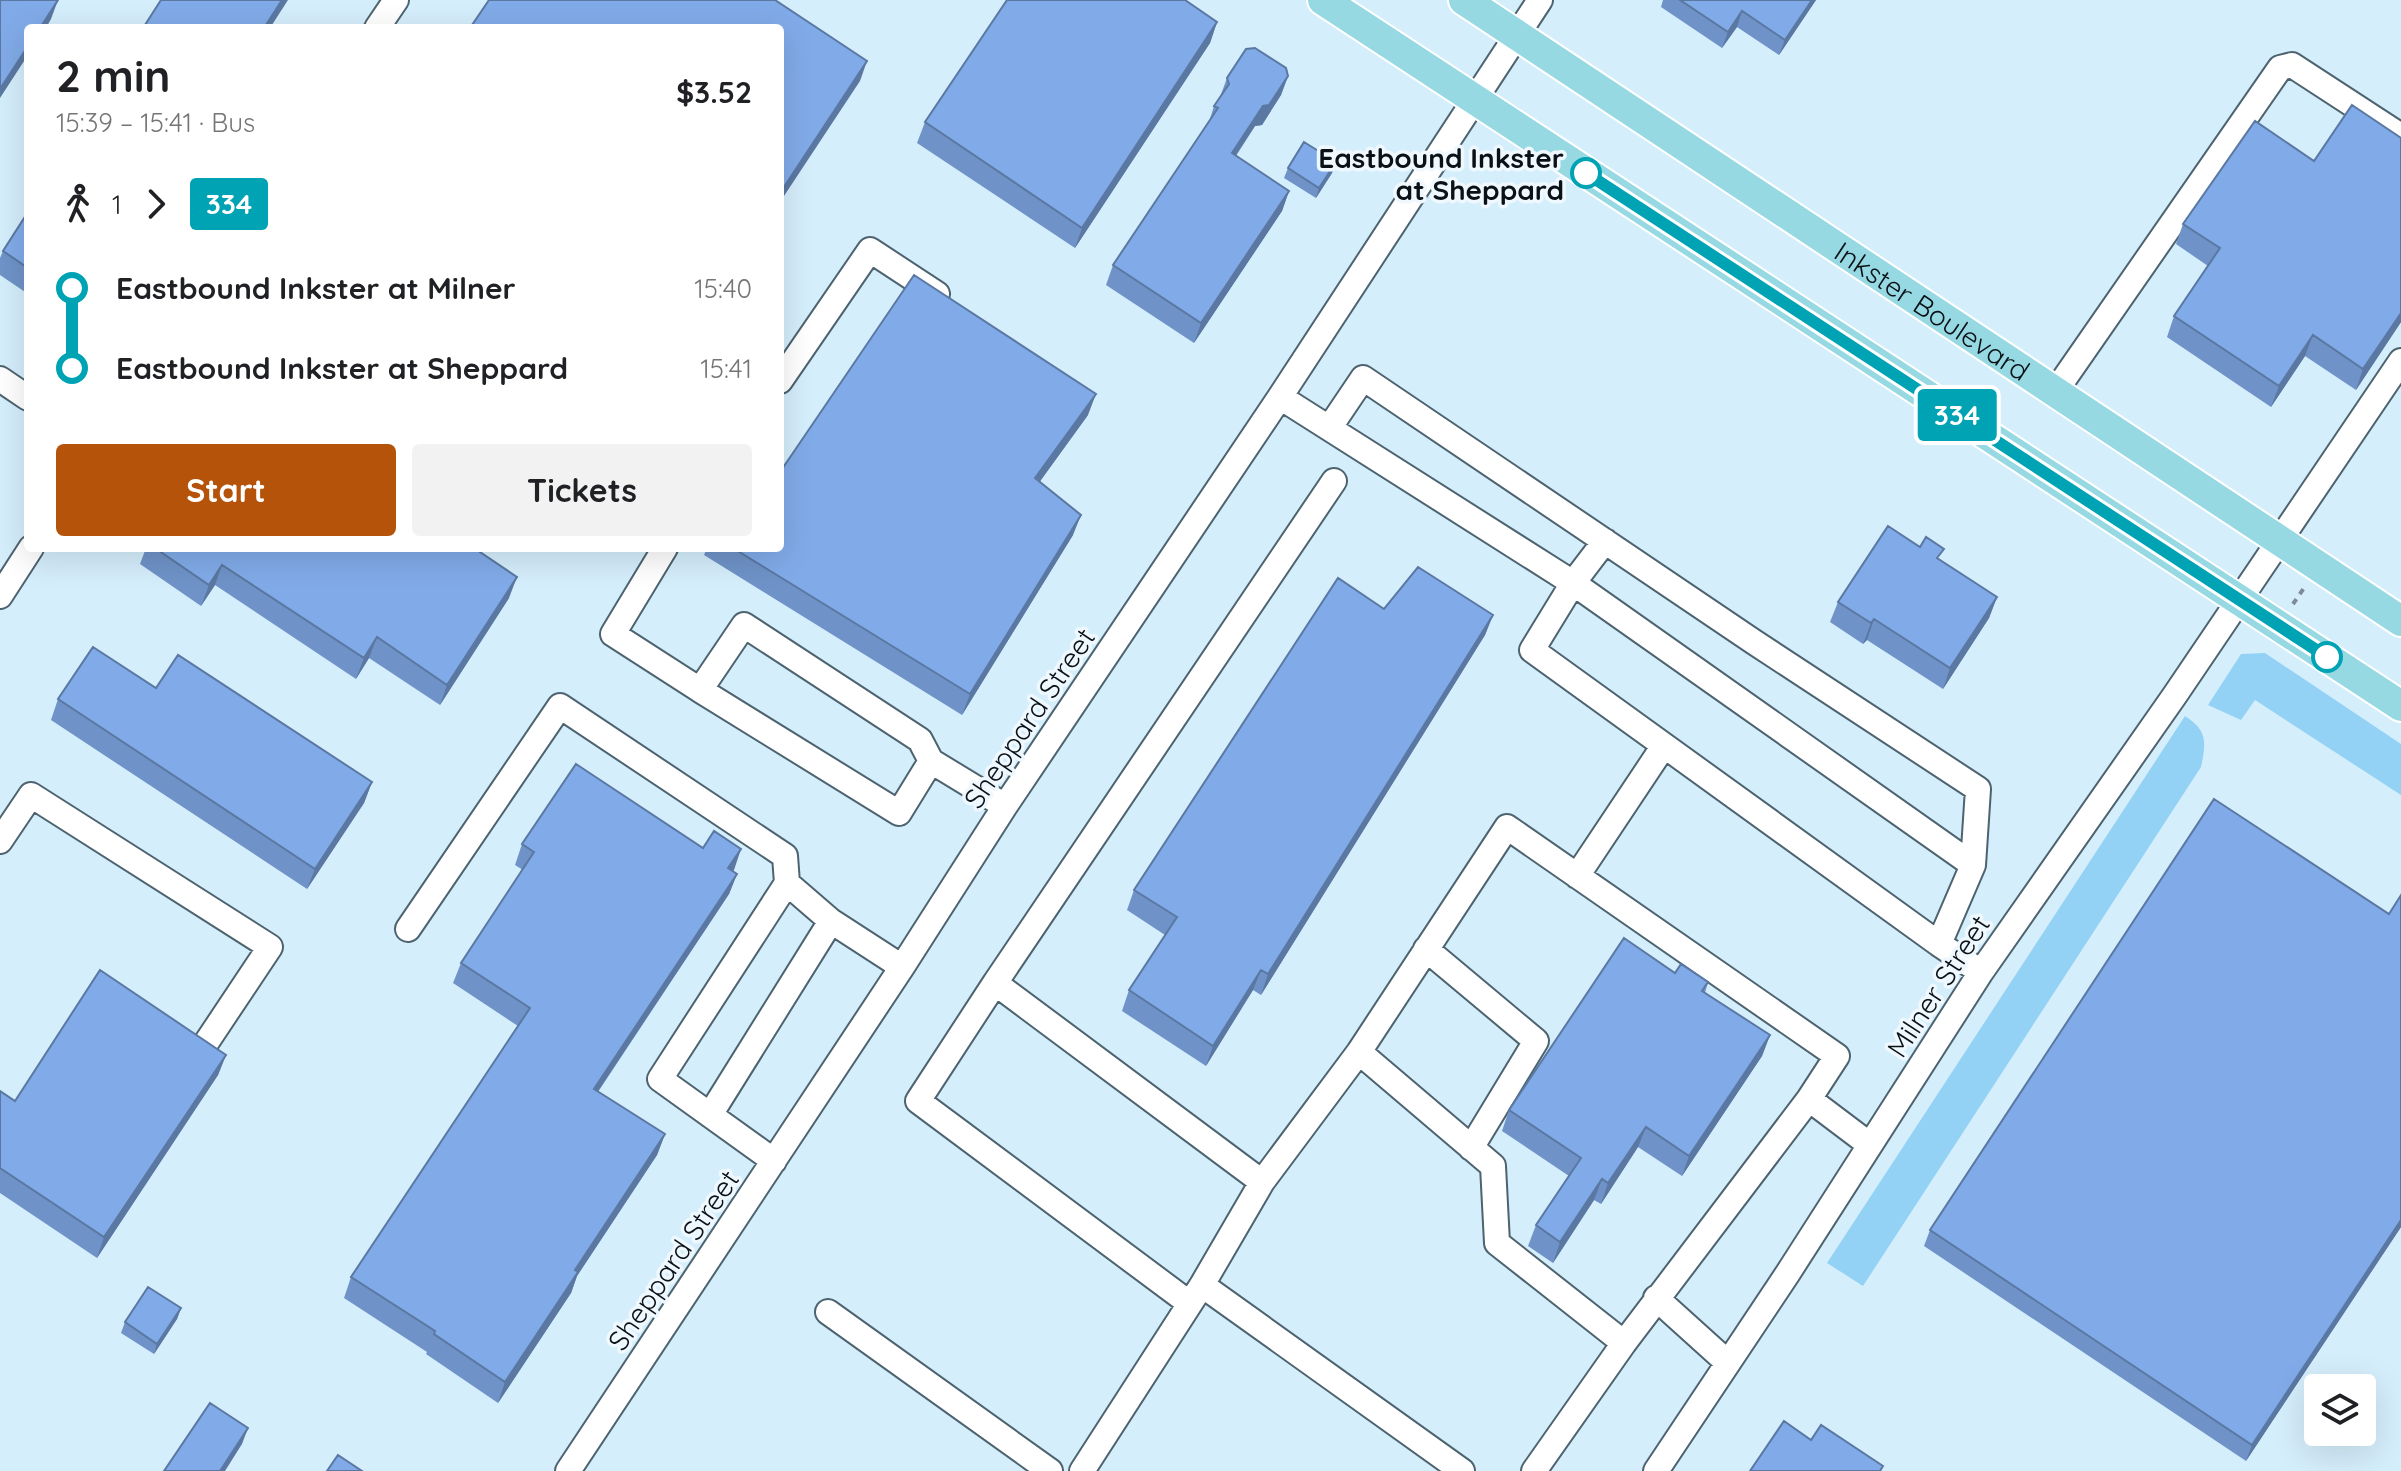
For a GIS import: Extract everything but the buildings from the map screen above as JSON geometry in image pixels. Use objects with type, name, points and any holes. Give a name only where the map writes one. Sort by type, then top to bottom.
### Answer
[{"type":"main road","points":[[1323,0],[2401,706]]},
{"type":"main road","name":"Inkster Boulevard","points":[[1464,0],[2401,621]]},
{"type":"street","name":"Sheppard Street","points":[[568,1471],[1540,0]]},
{"type":"street","points":[[379,24],[393,1]]},
{"type":"street","points":[[2055,392],[2280,68],[2292,65],[2401,136]]},
{"type":"street","points":[[784,375],[870,250],[959,308]]},
{"type":"street","name":"Milner Street","points":[[1656,1471],[1981,972],[2401,361]]},
{"type":"street","points":[[1330,427],[1363,378],[1978,789],[1973,865],[1939,944]]},
{"type":"street","points":[[0,379],[24,395]]},
{"type":"street","points":[[1280,397],[1573,583],[1973,865]]},
{"type":"street","points":[[1334,481],[918,1101],[1196,1294],[1462,1471]]},
{"type":"street","points":[[1605,541],[1573,583],[1532,650],[1663,747],[1981,972]]},
{"type":"street","points":[[0,596],[28,552]]},
{"type":"street","points":[[663,552],[613,634],[899,813],[931,761]]},
{"type":"street","points":[[700,690],[744,625],[920,740],[931,761],[1005,806]]},
{"type":"street","points":[[408,929],[560,706],[785,856],[787,883],[660,1079],[774,1161]]},
{"type":"street","points":[[1577,876],[1663,747]]},
{"type":"street","points":[[0,841],[31,795],[270,947],[204,1046]]},
{"type":"street","points":[[1082,1471],[1196,1294],[1262,1182],[1359,1052],[1507,827],[1837,1056],[1809,1099],[1656,1298],[1534,1471]]},
{"type":"street","points":[[787,883],[831,921],[902,967]]},
{"type":"street","points":[[710,1115],[831,921]]},
{"type":"street","points":[[1426,949],[1536,1041],[1471,1148]]},
{"type":"street","points":[[995,983],[1262,1182]]},
{"type":"street","points":[[1359,1052],[1493,1166],[1497,1243],[1624,1343]]},
{"type":"street","points":[[1809,1099],[1870,1145]]},
{"type":"street","points":[[1656,1298],[1728,1363]]},
{"type":"street","points":[[828,1312],[1050,1471]]},
{"type":"path","points":[[2279,626],[2318,566]]},
{"type":"shaded area","points":[[2265,653],[2401,744],[2401,795],[2255,700],[2241,720],[2208,705],[2241,654]]},
{"type":"shaded area","points":[[2185,716],[2198,727],[2204,738],[2201,767],[1863,1286],[1827,1263]]},
{"type":"bus line","name":"334","points":[[1586,173],[2327,657]]},
{"type":"place","name":"Eastbound Inkster at Sheppard","points":[[1586,173]]}]
